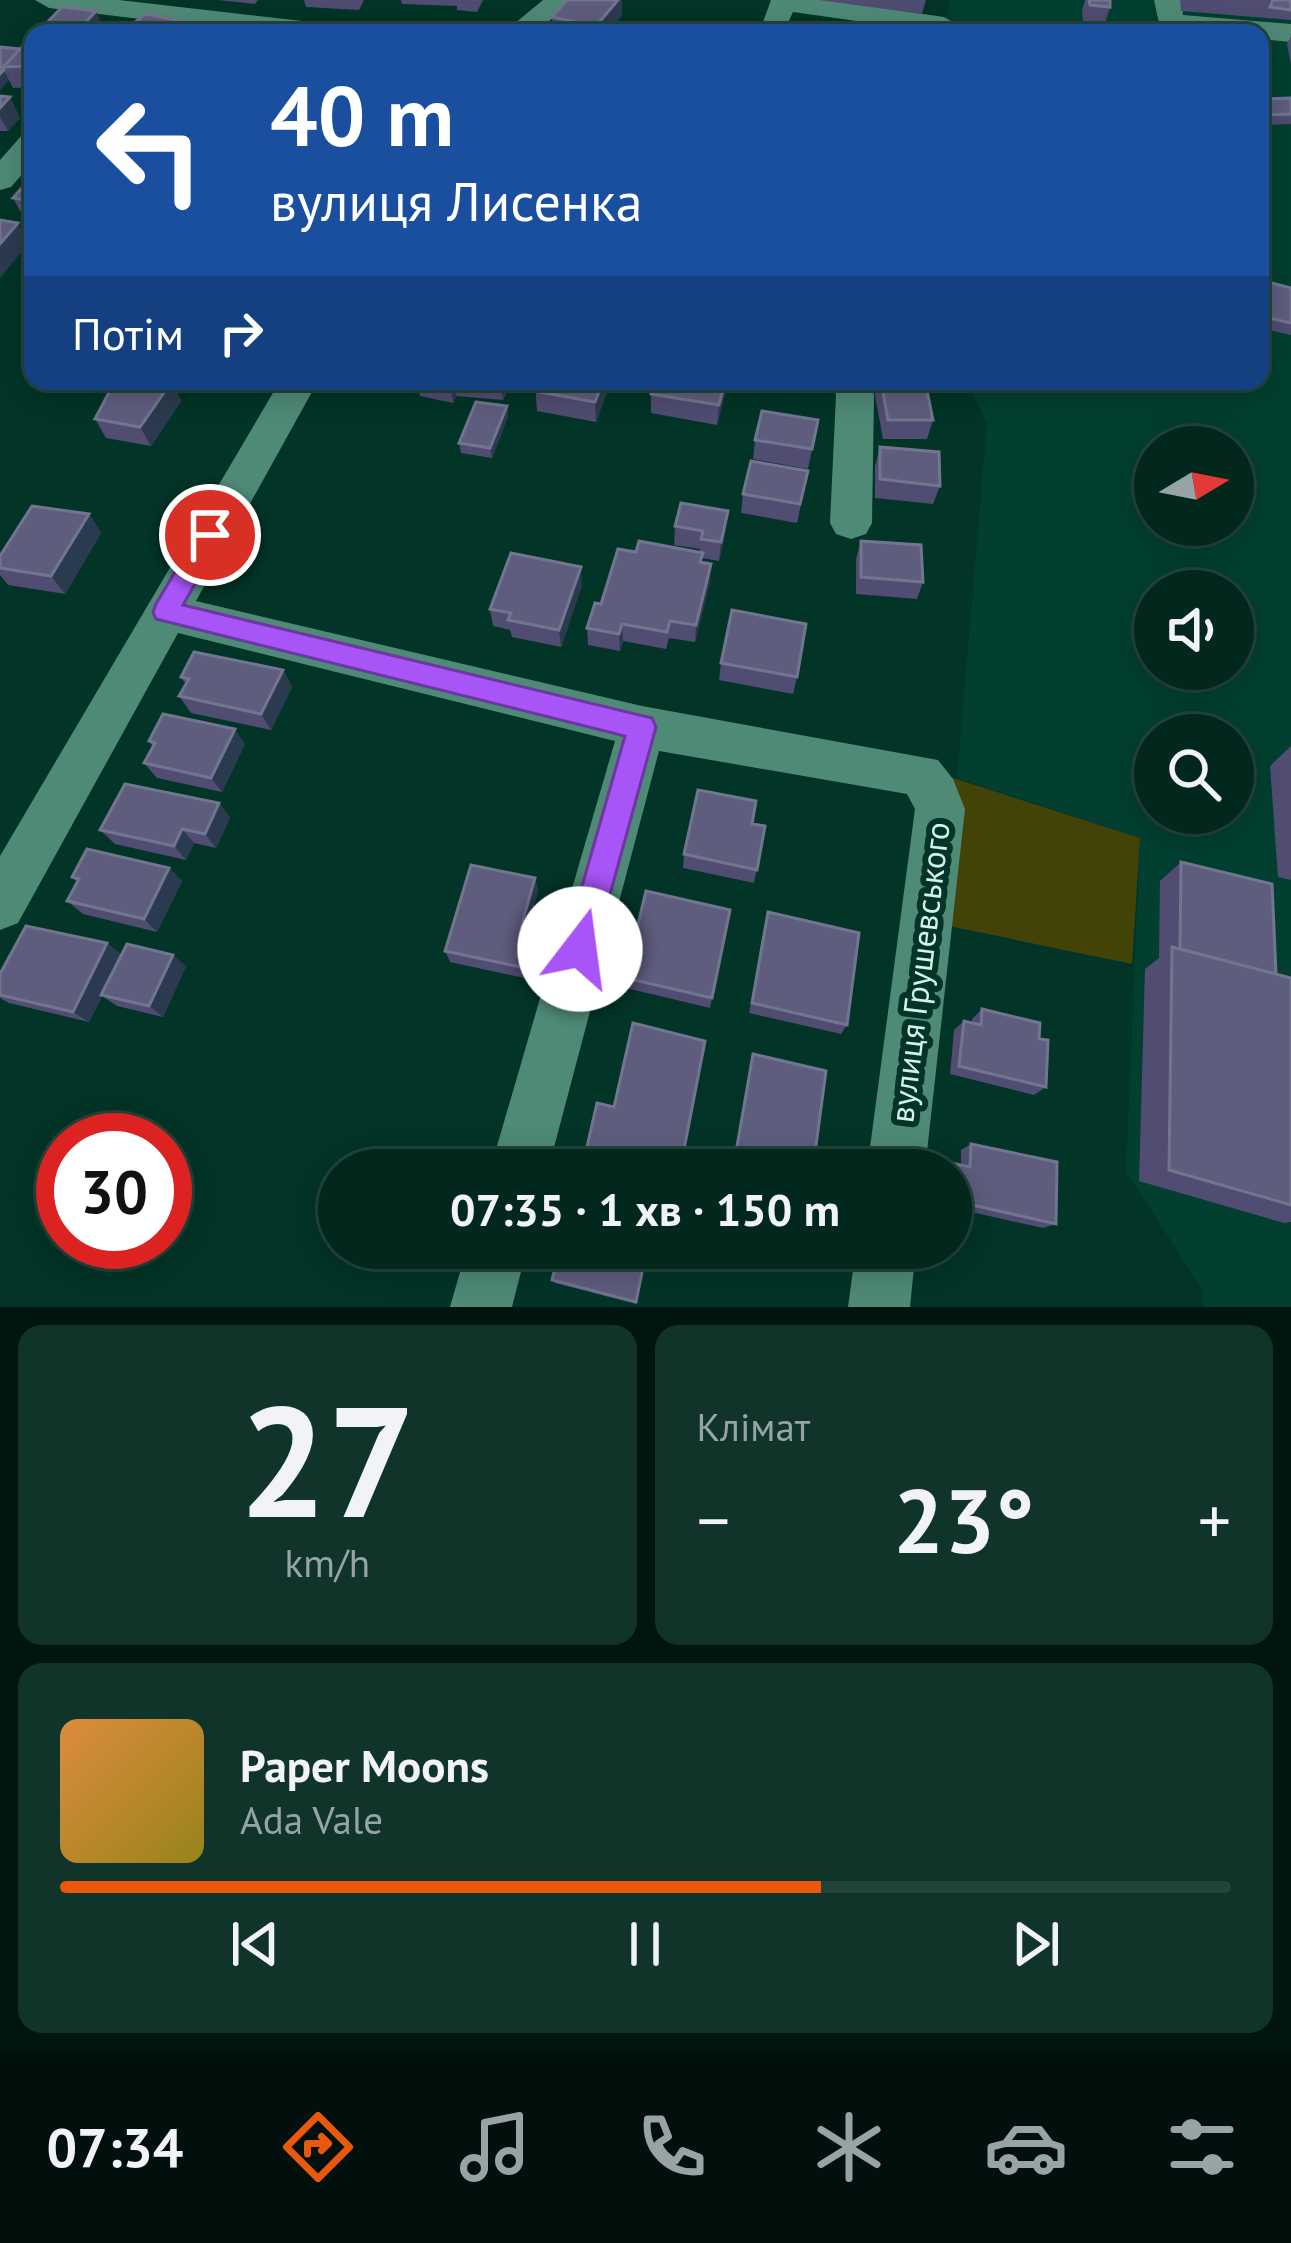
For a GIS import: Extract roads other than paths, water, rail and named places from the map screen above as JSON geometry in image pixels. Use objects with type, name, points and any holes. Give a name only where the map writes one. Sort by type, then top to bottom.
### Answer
[{"type":"street","points":[[50,0],[139,22],[174,24]]},
{"type":"street","points":[[529,24],[560,0]]},
{"type":"street","points":[[1168,0],[1170,22],[1192,24]]},
{"type":"street","points":[[774,24],[783,2],[945,19]]},
{"type":"street","points":[[0,180],[24,152]]},
{"type":"street","points":[[1,900],[294,390]]},
{"type":"street","points":[[851,523],[853,390]]},
{"type":"street","name":"вулиця Грушевського","points":[[166,612],[642,727],[921,775],[940,809],[899,1149]]},
{"type":"street","points":[[525,1149],[642,727]]},
{"type":"street","points":[[481,1307],[491,1269]]},
{"type":"street","points":[[879,1307],[884,1269]]}]
